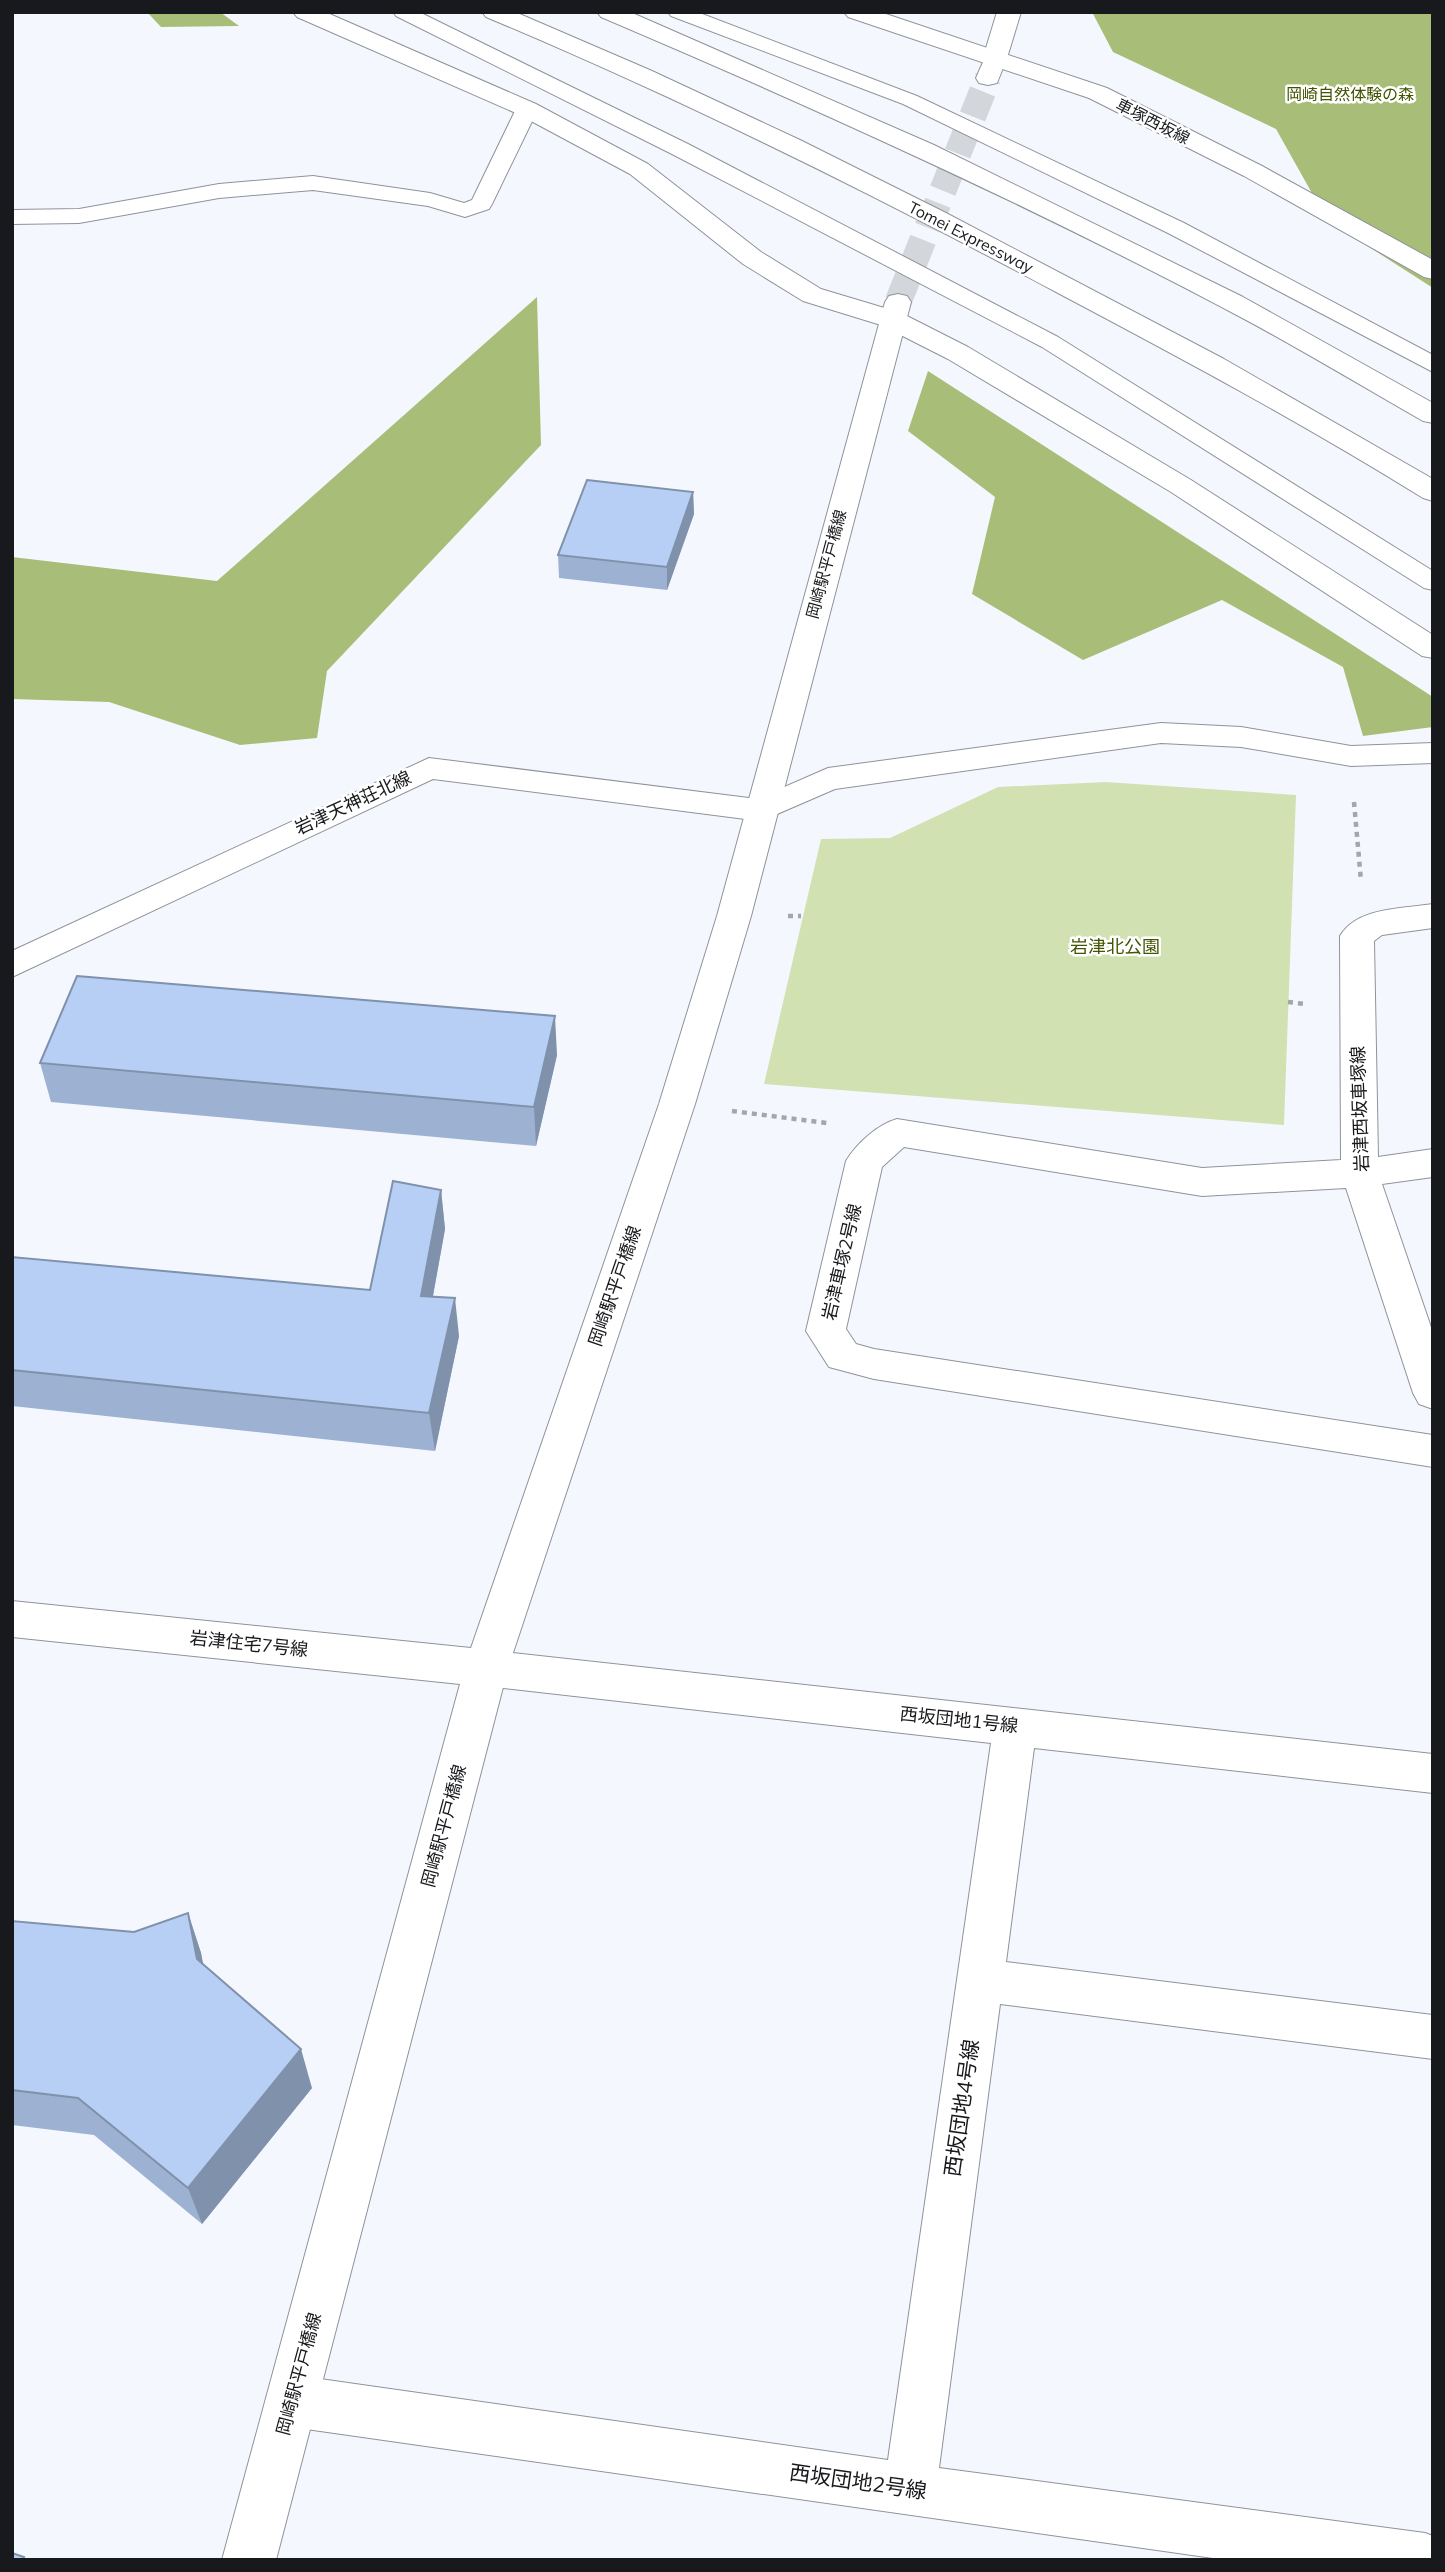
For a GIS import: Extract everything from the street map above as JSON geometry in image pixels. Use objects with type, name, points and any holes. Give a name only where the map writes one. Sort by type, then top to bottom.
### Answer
[{"type":"main road","points":[[305,12],[527,109],[639,169],[752,258],[812,295],[894,311],[958,353],[1181,486],[1433,649]]},
{"type":"main road","name":"Tomei Expressway","points":[[494,12],[563,40],[762,131],[982,241],[1214,365],[1433,492]]},
{"type":"main road","points":[[609,12],[800,92],[1001,185],[1237,304],[1433,415]]},
{"type":"main road","name":"車塚西坂線","points":[[856,12],[991,68],[1098,93],[1253,171],[1433,271]]},
{"type":"main road","points":[[991,68],[1009,12]]},
{"type":"main road","name":"岡崎駅平戸橋線","points":[[249,2560],[486,1668],[677,1104],[734,916],[894,311]]},
{"type":"main road","points":[[761,810],[828,779],[1161,733],[1241,737],[1350,756],[1433,753]]},
{"type":"main road","name":"岩津天神荘北線","points":[[12,965],[429,768],[761,810]]},
{"type":"main road","points":[[1373,925],[1433,916]]},
{"type":"main road","name":"岩津西坂車塚線","points":[[1373,925],[1357,936],[1360,1173],[1433,1392]]},
{"type":"main road","points":[[897,1132],[1202,1182],[1360,1173],[1433,1163]]},
{"type":"main road","name":"岩津車塚2号線","points":[[897,1132],[865,1161],[826,1331],[843,1356],[874,1364],[1433,1451]]},
{"type":"main road","name":"岩津住宅7号線","points":[[12,1619],[486,1668]]},
{"type":"main road","name":"西坂団地1号線","points":[[486,1668],[1433,1774]]},
{"type":"main road","name":"西坂団地4号線","points":[[911,2490],[1015,1727]]},
{"type":"main road","points":[[979,1980],[1433,2037]]},
{"type":"main road","name":"西坂団地2号線","points":[[292,2401],[911,2490],[1425,2560]]},
{"type":"lane","points":[[403,12],[680,149],[1050,342],[1433,582]]},
{"type":"lane","points":[[678,12],[910,100],[1175,228],[1433,366]]},
{"type":"lane","points":[[12,217],[79,216],[219,191],[313,183],[430,200],[466,209],[481,204],[527,109]]},
{"type":"path","points":[[1350,756],[1362,897],[1373,925]]},
{"type":"path","points":[[677,1104],[897,1132]]},
{"type":"green space","points":[[147,12],[220,12],[239,26],[161,27]]},
{"type":"green space","name":"岡崎自然体験の森","points":[[1092,12],[1433,12],[1433,288],[1327,220],[1276,129],[1113,52]]},
{"type":"green space","points":[[537,297],[541,445],[327,671],[317,738],[240,745],[109,702],[12,699],[12,557],[217,581]]},
{"type":"green space","points":[[928,371],[1433,697],[1433,727],[1363,736],[1343,667],[1222,600],[1083,660],[972,594],[995,497],[908,431]]},
{"type":"green space","name":"岩津北公園","points":[[1106,782],[1296,795],[1284,1125],[764,1084],[821,839],[890,838],[998,787]]},
{"type":"building","points":[[587,480],[693,492],[667,567],[558,555]]},
{"type":"building","points":[[77,976],[555,1016],[534,1107],[40,1063]]},
{"type":"building","points":[[393,1181],[441,1190],[421,1296],[455,1298],[429,1413],[12,1370],[12,1257],[370,1290]]},
{"type":"building","points":[[188,1913],[197,1959],[301,2049],[188,2188],[78,2098],[12,2090],[12,1921],[134,1932]]},
{"type":"building","points":[[12,2553],[24,2557],[22,2560],[12,2560]]},
{"type":"tunnel","points":[[898,302],[988,78]]}]
